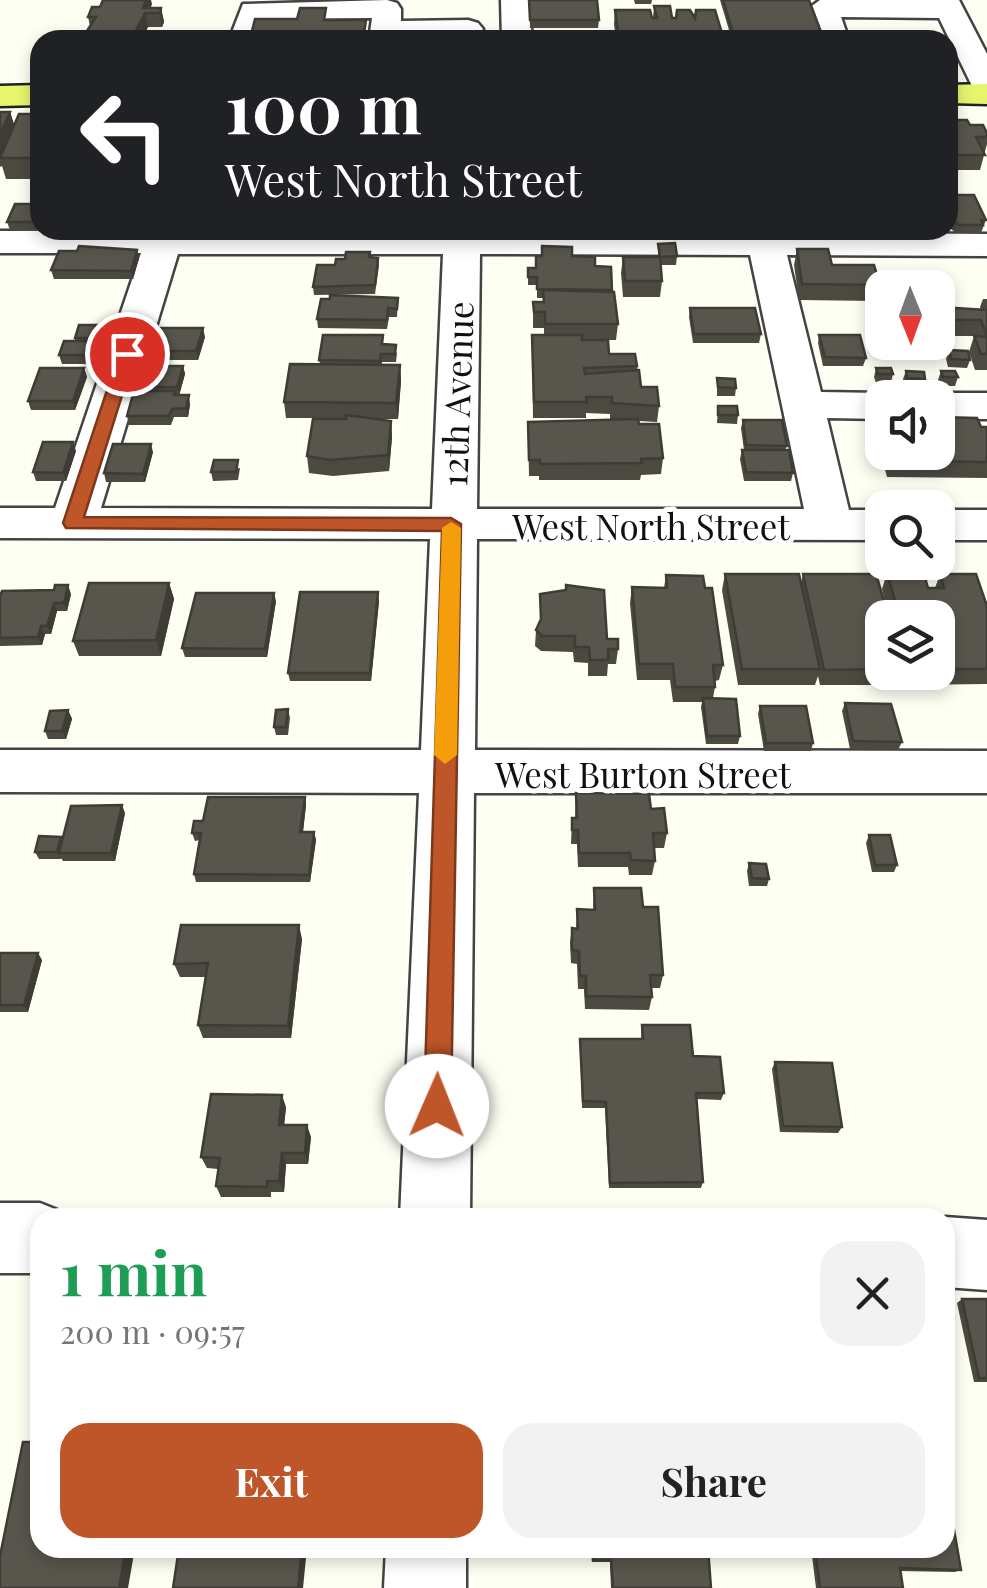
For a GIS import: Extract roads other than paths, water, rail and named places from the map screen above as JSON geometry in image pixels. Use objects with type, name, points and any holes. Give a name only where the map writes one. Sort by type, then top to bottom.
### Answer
[{"type":"main road","points":[[958,94],[987,94]]},
{"type":"main road","points":[[0,96],[30,96]]},
{"type":"street","points":[[515,0],[516,30]]},
{"type":"street","points":[[831,30],[823,8],[947,4],[987,84]]},
{"type":"street","points":[[879,8],[888,30]]},
{"type":"street","points":[[247,30],[253,10],[387,10],[385,30]]},
{"type":"street","points":[[419,30],[469,23]]},
{"type":"street","points":[[0,242],[210,240]]},
{"type":"street","name":"12th Avenue","points":[[435,1208],[451,524],[462,240]]},
{"type":"street","points":[[614,240],[987,245]]},
{"type":"street","points":[[72,523],[163,242]]},
{"type":"street","points":[[766,244],[830,525]]},
{"type":"street","points":[[802,406],[865,406]]},
{"type":"street","points":[[955,406],[987,406]]},
{"type":"street","name":"West North Street","points":[[0,523],[865,525]]},
{"type":"street","points":[[955,525],[987,525]]},
{"type":"street","name":"West Burton Street","points":[[1,773],[987,772]]},
{"type":"street","points":[[0,1238],[30,1238]]},
{"type":"street","points":[[955,1253],[987,1255]]},
{"type":"street","points":[[425,1588],[426,1558]]}]
